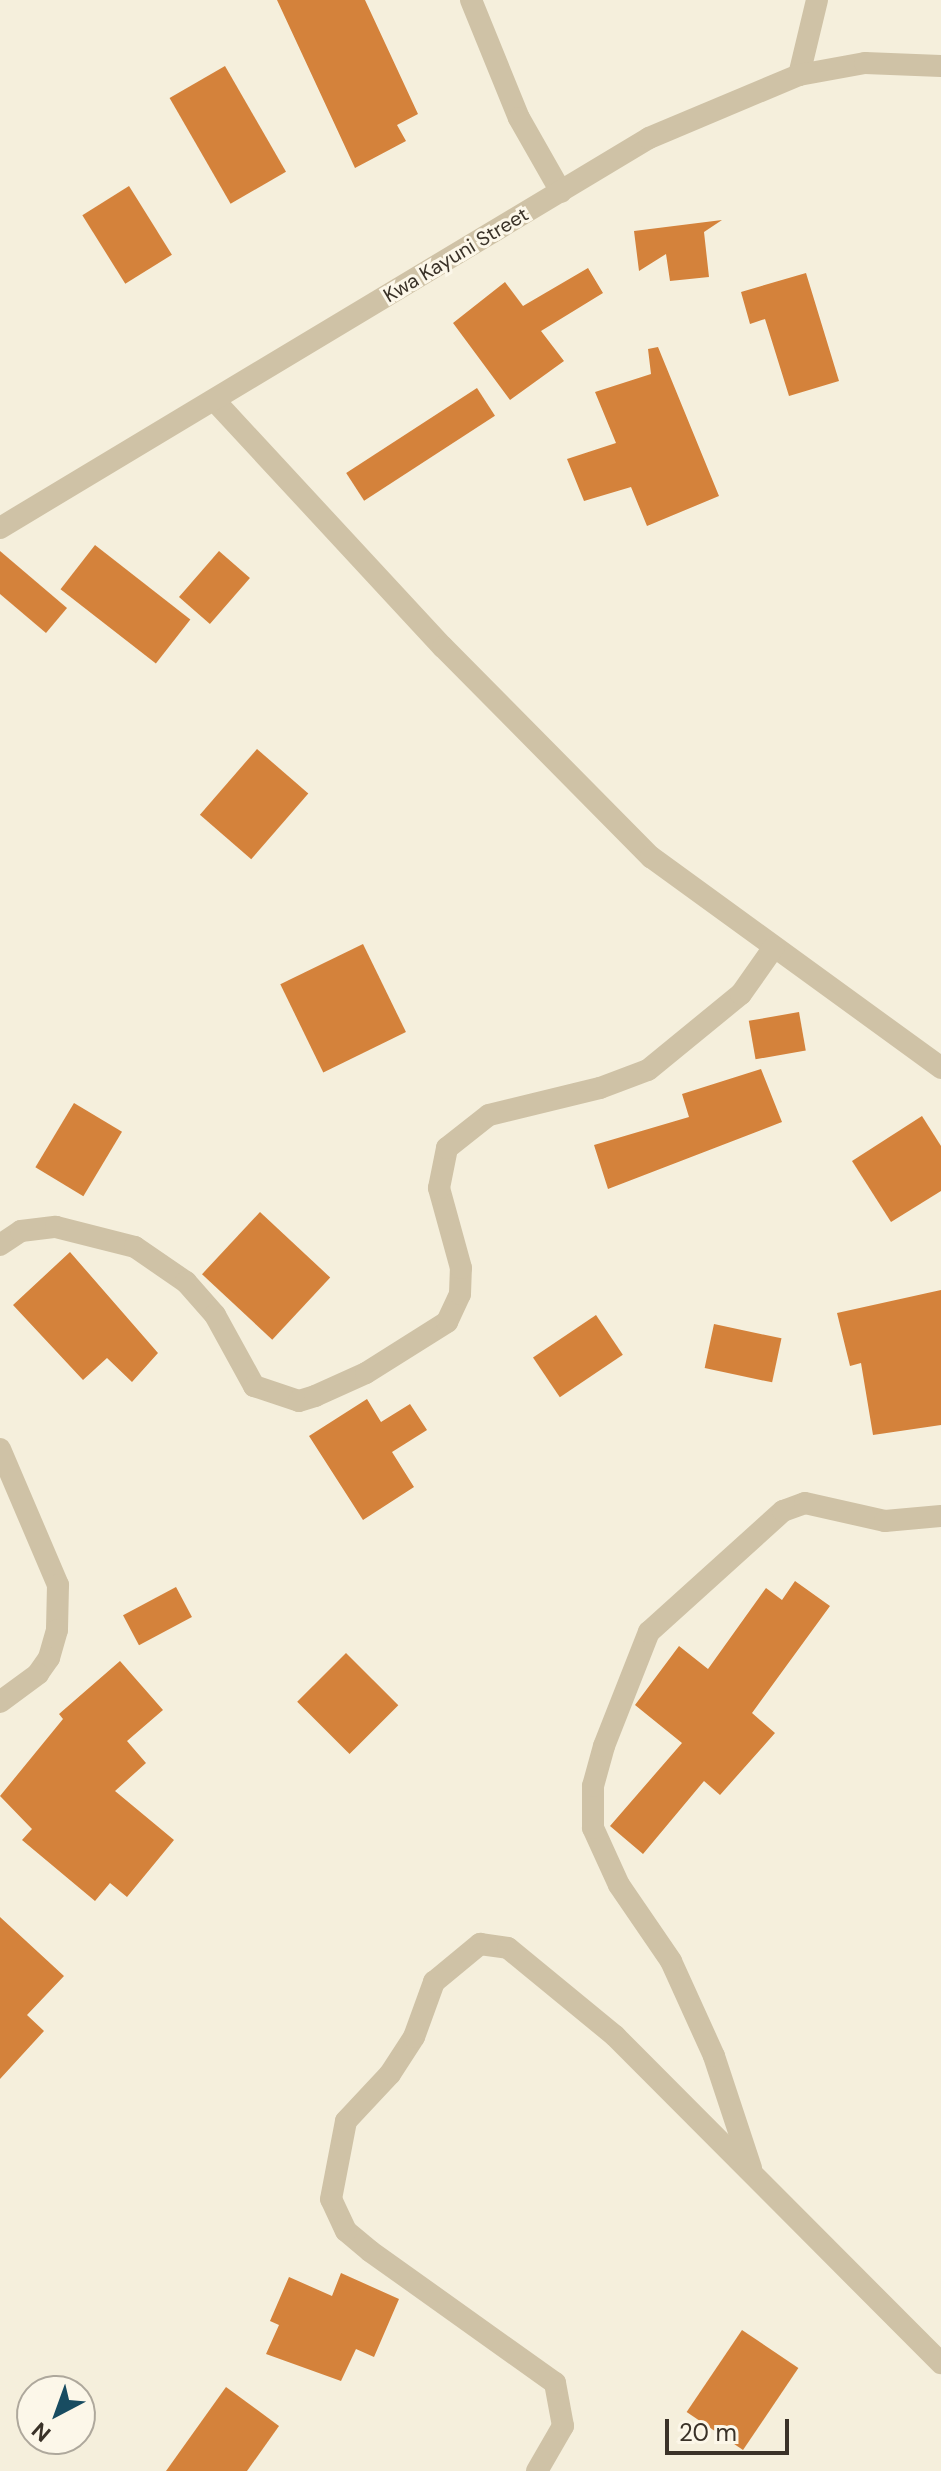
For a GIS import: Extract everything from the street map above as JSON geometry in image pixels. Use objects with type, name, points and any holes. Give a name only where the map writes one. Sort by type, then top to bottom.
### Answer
[{"type":"street","points":[[471,0],[519,118],[561,192]]},
{"type":"street","points":[[799,75],[817,0]]},
{"type":"street","name":"Kwa Kayuni Street","points":[[0,528],[649,138],[799,75],[865,63],[941,66]]},
{"type":"street","points":[[214,400],[551,761],[651,857],[941,1068]]},
{"type":"street","points":[[0,1245],[21,1231],[56,1227],[135,1247],[186,1282],[215,1315],[254,1386],[299,1401],[315,1396],[366,1373],[447,1322],[460,1294],[461,1268],[439,1188],[447,1148],[489,1115],[600,1088],[648,1070],[741,994],[774,947]]},
{"type":"street","points":[[0,1449],[58,1585],[57,1630],[49,1658],[38,1674],[0,1702]]},
{"type":"street","points":[[752,2170],[714,2056],[677,1973],[619,1885],[593,1828],[593,1786],[604,1746],[649,1632],[783,1511],[805,1503],[885,1521],[941,1516]]},
{"type":"street","points":[[537,2471],[563,2426],[555,2383],[358,2241],[346,2231],[331,2199],[346,2121],[390,2074],[414,2037],[434,1982],[480,1944],[508,1948],[615,2036],[752,2170],[941,2363]]},
{"type":"building","points":[[277,0],[365,0],[418,114],[397,125],[406,141],[355,168]]},
{"type":"building","points":[[225,66],[286,172],[231,204],[170,98]]},
{"type":"building","points":[[129,186],[172,255],[125,284],[82,215]]},
{"type":"building","points":[[722,220],[704,232],[709,277],[670,281],[666,254],[639,271],[634,231]]},
{"type":"building","points":[[588,268],[603,293],[541,331],[564,361],[510,400],[453,323],[505,282],[523,306]]},
{"type":"building","points":[[806,273],[839,381],[789,396],[765,319],[750,324],[741,292]]},
{"type":"building","points":[[658,347],[719,496],[647,526],[631,487],[584,501],[567,459],[616,443],[595,392],[651,374],[648,349]]},
{"type":"building","points":[[477,388],[495,416],[364,501],[346,473]]},
{"type":"building","points":[[95,545],[190,619],[156,664],[61,589]]},
{"type":"building","points":[[0,551],[67,608],[46,633],[0,594]]},
{"type":"building","points":[[219,551],[250,578],[210,624],[179,597]]},
{"type":"building","points":[[257,749],[308,794],[251,859],[200,815]]},
{"type":"building","points":[[363,944],[406,1032],[323,1072],[280,984]]},
{"type":"building","points":[[799,1012],[806,1050],[756,1059],[749,1021]]},
{"type":"building","points":[[761,1069],[782,1122],[608,1189],[594,1145],[689,1117],[682,1094]]},
{"type":"building","points":[[74,1103],[122,1132],[83,1196],[35,1167]]},
{"type":"building","points":[[922,1116],[941,1146],[941,1191],[891,1222],[852,1161]]},
{"type":"building","points":[[260,1212],[330,1277],[272,1340],[202,1274]]},
{"type":"building","points":[[70,1252],[158,1353],[132,1382],[107,1358],[83,1380],[13,1305]]},
{"type":"building","points":[[941,1290],[941,1425],[873,1435],[861,1363],[850,1366],[837,1313]]},
{"type":"building","points":[[596,1315],[623,1355],[560,1397],[533,1357]]},
{"type":"building","points":[[714,1324],[781,1338],[772,1382],[705,1368]]},
{"type":"building","points":[[367,1399],[381,1422],[410,1404],[427,1430],[392,1452],[414,1487],[363,1520],[309,1436]]},
{"type":"building","points":[[795,1581],[830,1606],[752,1713],[775,1733],[720,1795],[704,1781],[643,1854],[610,1826],[682,1743],[635,1705],[679,1646],[708,1669],[766,1588],[782,1600]]},
{"type":"building","points":[[176,1587],[192,1617],[139,1645],[123,1615]]},
{"type":"building","points":[[346,1653],[398,1705],[350,1754],[297,1702]]},
{"type":"building","points":[[120,1661],[163,1710],[127,1741],[146,1763],[115,1791],[174,1840],[127,1897],[110,1883],[95,1901],[22,1840],[32,1829],[0,1796],[63,1719],[59,1714]]},
{"type":"building","points":[[0,1917],[64,1976],[27,2015],[44,2031],[0,2079]]},
{"type":"building","points":[[341,2273],[399,2299],[374,2357],[356,2349],[341,2381],[266,2354],[279,2325],[270,2321],[289,2277],[332,2296]]},
{"type":"building","points":[[742,2330],[798,2368],[743,2450],[687,2412]]},
{"type":"building","points":[[226,2387],[279,2426],[247,2471],[166,2471]]}]
